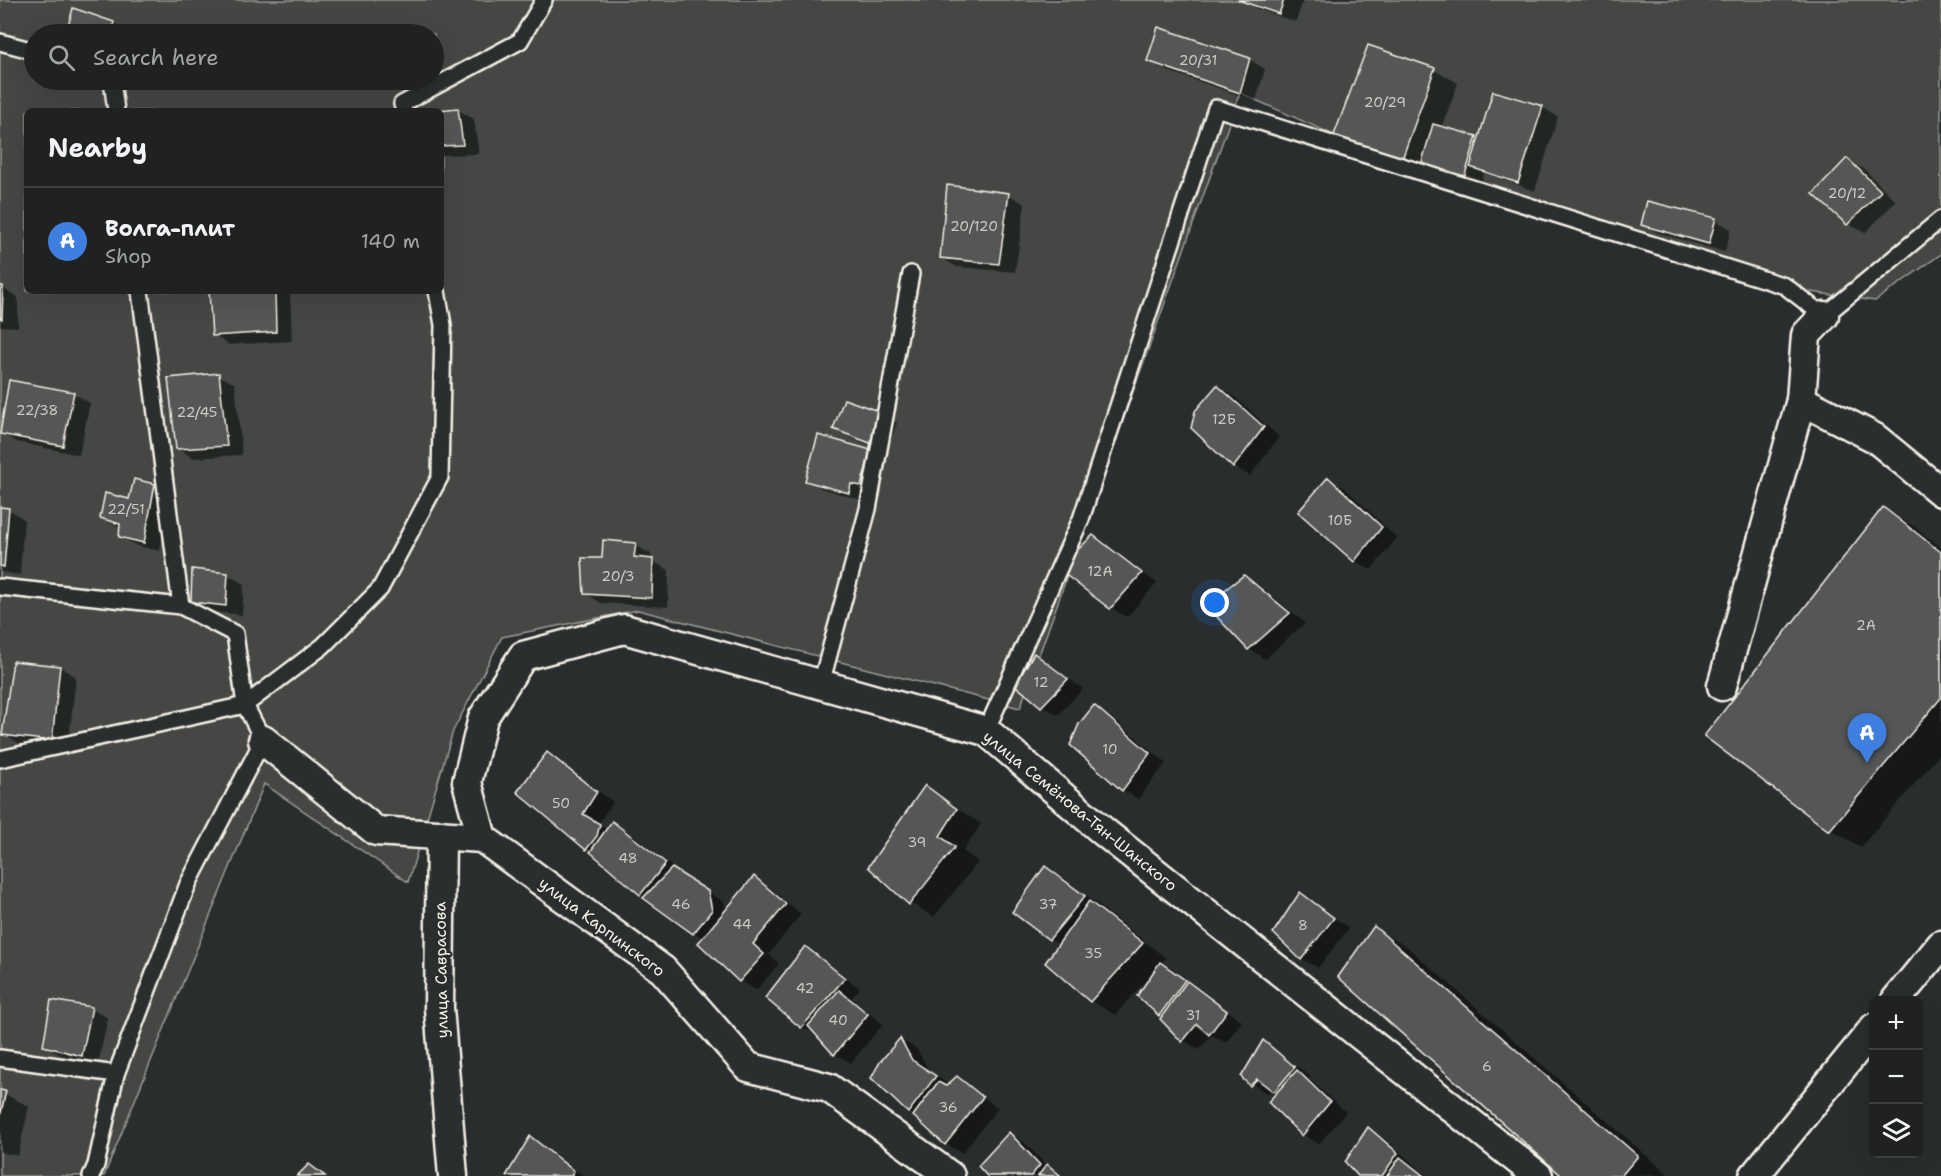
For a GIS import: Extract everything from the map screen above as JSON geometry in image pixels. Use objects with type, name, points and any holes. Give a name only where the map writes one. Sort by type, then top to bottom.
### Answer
[{"type":"street","points":[[1722,686],[1801,400],[1806,334],[1824,316]]},
{"type":"street","points":[[1801,400],[1875,438],[1941,492]]},
{"type":"street","name":"улица Семёнова-Тян-Шанского","points":[[482,838],[467,782],[483,718],[523,656],[624,629],[986,731],[1104,832],[1538,1176]]},
{"type":"street","points":[[263,740],[375,831],[482,838]]},
{"type":"street","name":"улица Саврасова","points":[[441,835],[439,1008],[453,1176]]},
{"type":"street","name":"улица Карпинского","points":[[482,838],[663,970],[748,1066],[829,1088],[950,1176]]},
{"type":"street","points":[[1899,996],[1941,945]]},
{"type":"street","points":[[1754,1176],[1869,1034]]},
{"type":"lane","points":[[444,82],[520,41],[544,0]]},
{"type":"lane","points":[[0,42],[24,48]]},
{"type":"lane","points":[[113,90],[116,108]]},
{"type":"lane","points":[[403,108],[402,104],[428,90]]},
{"type":"lane","points":[[986,731],[1081,519],[1216,108],[1785,286],[1824,316],[1941,219]]},
{"type":"lane","points":[[821,684],[868,509],[911,274]]},
{"type":"lane","points":[[140,294],[181,606]]},
{"type":"lane","points":[[0,759],[245,705],[323,646],[380,589],[440,477],[443,325],[438,294]]},
{"type":"lane","points":[[0,586],[181,606],[235,634],[245,705],[263,740],[188,884],[116,1074],[96,1165],[91,1176]]},
{"type":"lane","points":[[0,1058],[116,1074]]},
{"type":"shaded area","points":[[0,0],[1941,0],[1941,254],[1875,301],[1796,290],[1334,135],[1240,93],[1020,708],[638,610],[502,637],[453,731],[408,882],[264,784],[104,1176],[0,1176]]},
{"type":"building","points":[[1238,0],[1284,0],[1279,14]]},
{"type":"building","points":[[73,8],[114,22],[114,24],[69,24]]},
{"type":"building","points":[[1158,27],[1250,58],[1240,93],[1147,61]]},
{"type":"building","points":[[1368,45],[1435,68],[1402,159],[1334,135]]},
{"type":"building","points":[[1493,91],[1543,106],[1518,183],[1470,167]]},
{"type":"building","points":[[458,108],[463,145],[444,146],[444,109]]},
{"type":"building","points":[[1433,124],[1477,136],[1464,178],[1421,165]]},
{"type":"building","points":[[1847,158],[1881,191],[1847,225],[1813,194]]},
{"type":"building","points":[[947,185],[1009,193],[999,264],[940,258]]},
{"type":"building","points":[[1647,201],[1716,218],[1709,244],[1641,225]]},
{"type":"building","points":[[0,286],[3,286],[2,319],[0,318]]},
{"type":"building","points":[[209,294],[275,294],[276,332],[212,336]]},
{"type":"building","points":[[219,373],[227,446],[176,449],[168,378]]},
{"type":"building","points":[[9,380],[74,392],[63,446],[0,434]]},
{"type":"building","points":[[1217,385],[1264,427],[1233,468],[1191,428],[1195,411]]},
{"type":"building","points":[[844,399],[881,412],[870,443],[833,429]]},
{"type":"building","points":[[818,435],[871,450],[861,486],[851,484],[849,493],[805,481]]},
{"type":"building","points":[[1328,477],[1382,527],[1354,562],[1298,512]]},
{"type":"building","points":[[134,479],[155,484],[144,543],[119,537],[120,524],[100,518],[105,493],[129,499]]},
{"type":"building","points":[[0,507],[9,508],[4,567],[0,566]]},
{"type":"building","points":[[1883,507],[1941,552],[1941,698],[1829,831],[1704,736]]},
{"type":"building","points":[[1093,535],[1142,573],[1110,609],[1058,569]]},
{"type":"building","points":[[603,540],[636,543],[634,557],[653,559],[652,598],[584,594],[582,558],[602,558]]},
{"type":"building","points":[[192,569],[228,573],[226,606],[191,602]]},
{"type":"building","points":[[1244,575],[1290,613],[1248,650],[1217,617],[1221,593]]},
{"type":"building","points":[[1034,653],[1068,679],[1041,707],[1015,685]]},
{"type":"building","points":[[13,661],[60,666],[52,741],[2,735]]},
{"type":"building","points":[[1094,705],[1150,753],[1122,791],[1070,745],[1079,724]]},
{"type":"building","points":[[547,752],[597,792],[583,814],[600,824],[597,836],[586,850],[517,792]]},
{"type":"building","points":[[925,785],[957,809],[940,836],[955,847],[909,905],[868,867]]},
{"type":"building","points":[[612,821],[666,863],[640,895],[590,852]]},
{"type":"building","points":[[1045,866],[1085,896],[1049,940],[1012,912]]},
{"type":"building","points":[[672,868],[708,891],[712,910],[693,934],[643,898]]},
{"type":"building","points":[[754,876],[786,904],[753,944],[764,954],[739,982],[698,943]]},
{"type":"building","points":[[1300,892],[1334,918],[1301,960],[1273,933]]},
{"type":"building","points":[[1089,901],[1143,943],[1090,1002],[1045,963]]},
{"type":"building","points":[[1374,926],[1638,1156],[1621,1176],[1562,1176],[1338,977]]},
{"type":"building","points":[[805,946],[845,978],[801,1028],[765,998]]},
{"type":"building","points":[[1160,962],[1185,980],[1159,1016],[1137,996]]},
{"type":"building","points":[[1187,981],[1227,1011],[1209,1035],[1197,1024],[1182,1042],[1160,1019]]},
{"type":"building","points":[[839,990],[868,1014],[834,1055],[808,1026]]},
{"type":"building","points":[[51,1000],[92,1007],[82,1056],[43,1046]]},
{"type":"building","points":[[900,1038],[912,1060],[936,1076],[908,1113],[871,1078],[880,1062]]},
{"type":"building","points":[[1263,1040],[1295,1067],[1274,1092],[1257,1079],[1250,1086],[1241,1077]]},
{"type":"building","points":[[1297,1070],[1330,1102],[1302,1136],[1268,1102]]},
{"type":"building","points":[[957,1076],[983,1097],[945,1145],[913,1116],[938,1082],[946,1086]]},
{"type":"building","points":[[0,1090],[6,1091],[0,1117]]},
{"type":"building","points":[[1368,1127],[1398,1153],[1382,1176],[1358,1176],[1345,1162]]},
{"type":"building","points":[[1009,1132],[1040,1165],[1031,1176],[987,1176],[978,1166]]},
{"type":"building","points":[[530,1136],[574,1171],[571,1176],[506,1176]]},
{"type":"building","points":[[1400,1157],[1424,1176],[1387,1176]]},
{"type":"building","points":[[309,1164],[325,1176],[297,1176]]},
{"type":"building","points":[[1047,1164],[1061,1176],[1038,1176]]},
{"type":"place","name":"Волга-плит","points":[[1867,763]]}]
